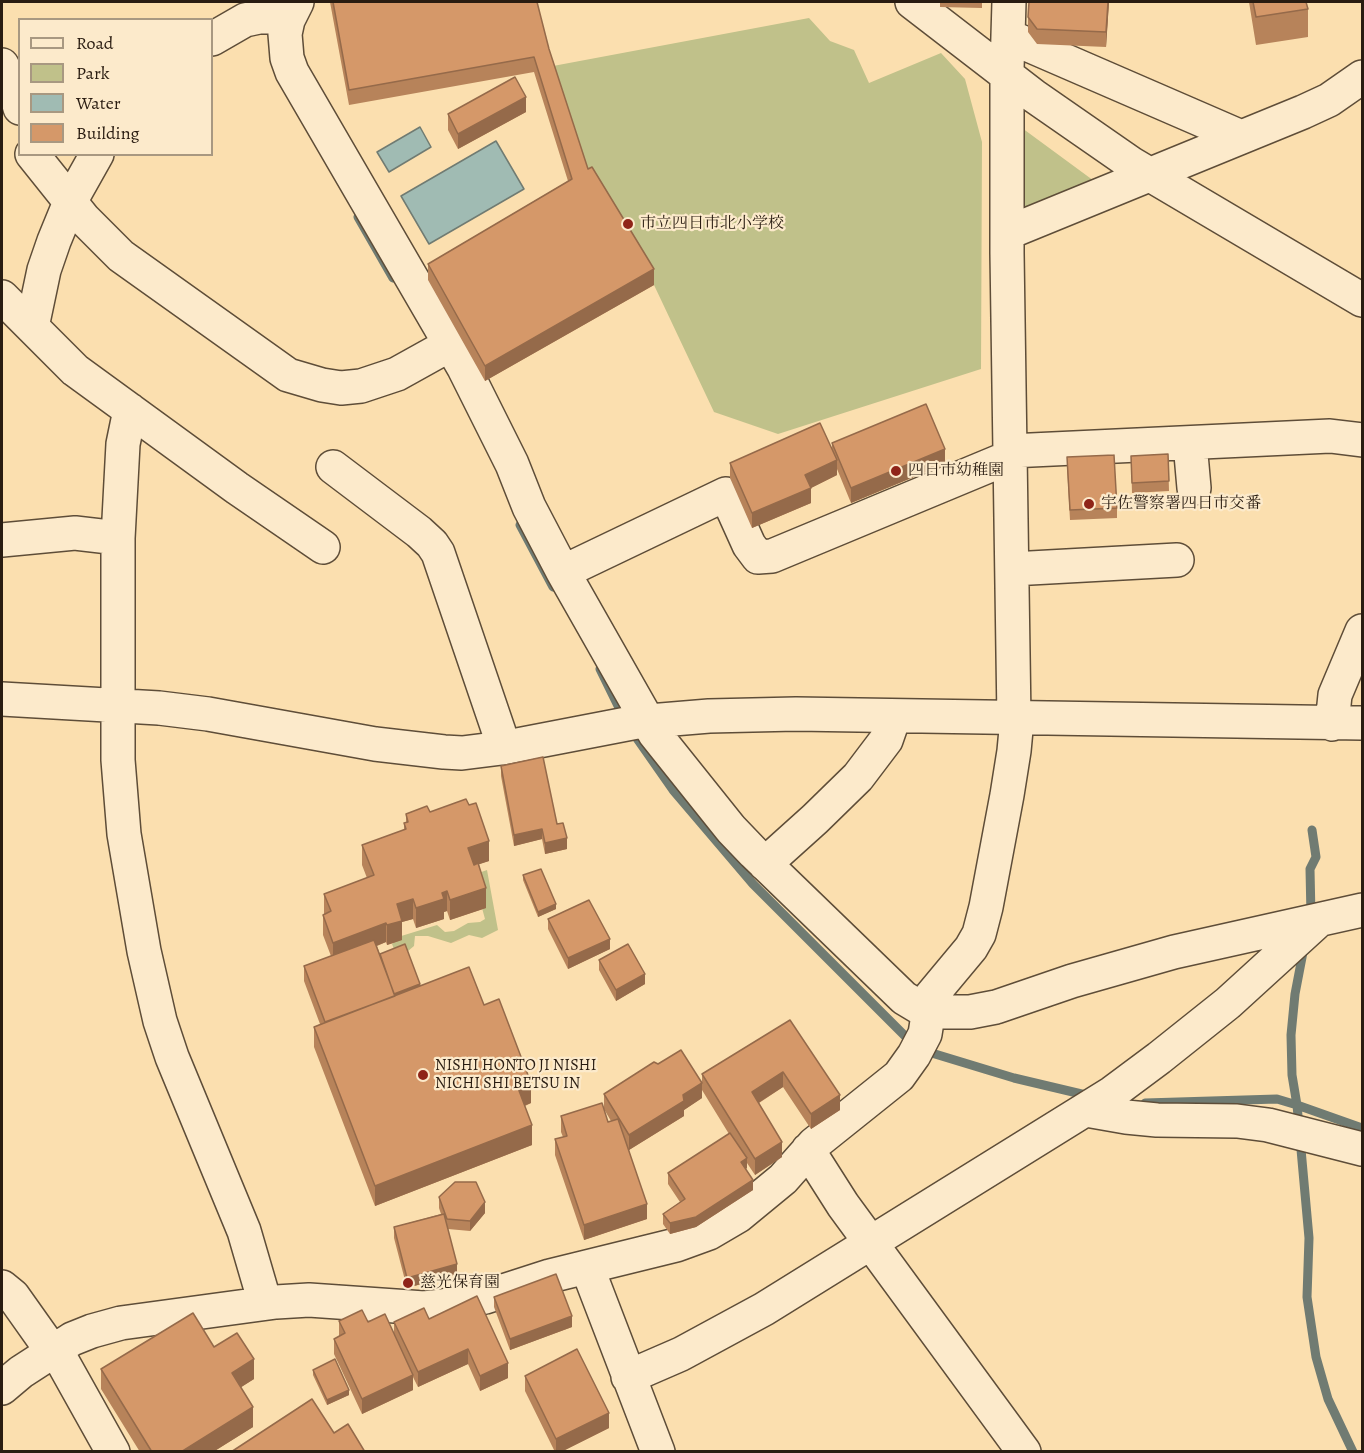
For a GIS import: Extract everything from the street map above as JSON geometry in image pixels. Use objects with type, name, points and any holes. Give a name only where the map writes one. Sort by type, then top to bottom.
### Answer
[{"type":"street","points":[[912,2],[1007,76],[1148,174],[1362,300]]},
{"type":"street","points":[[2,1388],[52,1351],[83,1334],[121,1323],[265,1303],[309,1300],[413,1307],[443,1306],[485,1297],[586,1267],[676,1245],[716,1230],[761,1199],[783,1179],[808,1150],[883,1090],[908,1065],[925,1034],[931,996],[971,948],[981,926],[1014,751],[1016,718],[1007,233],[1009,2]]},
{"type":"street","points":[[213,38],[245,20],[292,11],[284,45],[301,90],[451,344],[485,407],[529,507],[563,572],[633,723],[655,734],[731,829],[904,998],[930,1011],[970,1012],[996,1007],[1072,981],[1174,952],[1362,910]]},
{"type":"street","points":[[1008,36],[1241,137]]},
{"type":"street","points":[[2,65],[18,101]]},
{"type":"street","points":[[1007,233],[1329,100],[1362,77]]},
{"type":"street","points":[[34,156],[84,219],[121,256],[288,375],[341,388],[361,386],[397,374],[451,344]]},
{"type":"street","points":[[32,327],[44,270],[70,202],[96,156]]},
{"type":"street","points":[[2,297],[75,370],[322,547]]},
{"type":"street","points":[[130,410],[123,444],[118,538],[118,760],[124,834],[155,1002],[172,1057],[244,1231],[265,1303]]},
{"type":"street","points":[[563,572],[726,494],[749,545],[758,557],[772,556],[1010,454],[1330,436],[1362,440]]},
{"type":"street","points":[[1190,443],[1194,488]]},
{"type":"street","points":[[333,467],[419,532],[438,553],[499,732],[502,748]]},
{"type":"street","points":[[2,540],[75,533],[118,538]]},
{"type":"street","points":[[1012,569],[1177,560]]},
{"type":"street","points":[[2,699],[118,705],[207,714],[423,751],[462,753],[502,748],[633,723],[756,715],[1347,723],[1335,695],[1362,631]]},
{"type":"street","points":[[765,864],[816,819],[858,777],[886,740],[894,717]]},
{"type":"street","points":[[628,1377],[681,1354],[731,1328],[1086,1110],[1202,1024],[1319,920]]},
{"type":"street","points":[[1086,1110],[1126,1118],[1237,1121],[1268,1125],[1362,1149]]},
{"type":"street","points":[[808,1150],[843,1206],[1024,1452]]},
{"type":"street","points":[[586,1267],[658,1452]]},
{"type":"street","points":[[2,1287],[20,1304],[52,1351],[61,1359],[113,1452]]},
{"type":"green space","points":[[809,18],[830,41],[854,50],[869,83],[941,53],[965,79],[982,142],[981,369],[778,434],[714,412],[654,285],[592,182],[553,66]]},
{"type":"green space","points":[[1022,128],[1105,189],[1016,223]]},
{"type":"green space","points":[[487,870],[498,930],[482,938],[469,935],[451,943],[428,936],[415,936],[414,946],[408,951],[396,954],[392,944],[398,937],[437,925],[445,932],[454,931],[468,923],[485,919],[473,875]]},
{"type":"water","points":[[420,127],[431,147],[389,172],[377,152]]},
{"type":"water","points":[[496,141],[524,189],[429,244],[401,196]]},
{"type":"building","points":[[333,2],[537,2],[549,49],[588,169],[592,167],[654,269],[485,366],[428,264],[572,179],[534,57],[349,90]]},
{"type":"building","points":[[1029,2],[1108,2],[1106,32],[1037,29],[1028,17]]},
{"type":"building","points":[[1253,2],[1306,2],[1308,9],[1256,17]]},
{"type":"building","points":[[515,77],[526,97],[458,134],[448,114]]},
{"type":"building","points":[[926,404],[945,449],[851,488],[832,443]]},
{"type":"building","points":[[820,423],[837,460],[805,475],[811,488],[752,513],[730,463]]},
{"type":"building","points":[[1168,454],[1169,481],[1132,483],[1131,456]]},
{"type":"building","points":[[1114,455],[1117,508],[1070,510],[1067,457]]},
{"type":"building","points":[[543,757],[557,824],[563,823],[567,838],[545,843],[542,829],[514,835],[501,766]]},
{"type":"building","points":[[466,799],[469,805],[476,803],[489,841],[468,848],[474,865],[478,863],[486,888],[450,900],[447,891],[442,893],[444,899],[416,908],[413,899],[397,904],[402,921],[387,925],[386,923],[333,943],[323,915],[331,911],[324,894],[374,875],[362,845],[406,829],[404,823],[408,822],[406,814],[427,806],[430,812]]},
{"type":"building","points":[[541,869],[556,904],[538,912],[523,875]]},
{"type":"building","points":[[589,900],[610,939],[568,958],[548,919]]},
{"type":"building","points":[[374,940],[395,996],[325,1022],[304,966]]},
{"type":"building","points":[[405,944],[420,984],[394,994],[380,954]]},
{"type":"building","points":[[628,944],[645,974],[616,990],[599,960]]},
{"type":"building","name":"NISHI HONTO JI NISHI NICHI SHI BETSU IN","points":[[469,967],[484,1005],[499,999],[531,1083],[518,1088],[532,1125],[375,1186],[314,1027]]},
{"type":"building","points":[[790,1020],[840,1095],[811,1114],[783,1072],[752,1092],[782,1142],[755,1159],[702,1074]]},
{"type":"building","points":[[681,1050],[702,1083],[683,1095],[684,1101],[629,1135],[604,1094],[654,1062],[658,1064]]},
{"type":"building","points":[[602,1103],[608,1122],[618,1119],[647,1204],[584,1225],[555,1139],[567,1136],[561,1116]]},
{"type":"building","points":[[730,1133],[747,1158],[741,1162],[753,1180],[696,1217],[670,1223],[663,1214],[685,1199],[668,1173]]},
{"type":"building","points":[[455,1182],[476,1182],[485,1202],[470,1221],[447,1219],[439,1197]]},
{"type":"building","points":[[444,1214],[457,1264],[407,1278],[394,1227]]},
{"type":"building","points":[[556,1274],[572,1316],[510,1339],[494,1297]]},
{"type":"building","points":[[477,1296],[508,1363],[480,1376],[468,1349],[418,1372],[394,1322],[424,1308],[429,1319]]},
{"type":"building","points":[[362,1310],[368,1322],[385,1314],[413,1375],[362,1399],[334,1339],[345,1333],[339,1321]]},
{"type":"building","points":[[193,1313],[214,1347],[237,1333],[254,1359],[232,1373],[253,1407],[181,1452],[152,1452],[101,1369]]},
{"type":"building","points":[[577,1349],[609,1413],[556,1439],[525,1376]]},
{"type":"building","points":[[335,1359],[349,1390],[327,1400],[313,1370]]},
{"type":"building","points":[[312,1399],[334,1433],[348,1424],[365,1452],[231,1452]]},
{"type":"waterway","points":[[358,217],[393,278]]},
{"type":"waterway","points":[[520,525],[553,587]]},
{"type":"waterway","points":[[600,669],[624,718]]},
{"type":"waterway","points":[[631,730],[673,790],[753,884],[905,1036],[918,1046],[935,1054],[1014,1078],[1090,1096]]},
{"type":"waterway","points":[[1311,916],[1310,869],[1316,857],[1312,830]]},
{"type":"waterway","points":[[1304,947],[1295,994],[1291,1035],[1292,1075],[1297,1105],[1362,1128]]},
{"type":"waterway","points":[[1145,1103],[1277,1099],[1297,1105],[1309,1238],[1307,1297],[1316,1357],[1328,1399],[1353,1452]]},
{"type":"place","name":"市立四日市北小学校","points":[[628,224]]},
{"type":"place","name":"四日市幼稚園","points":[[896,471]]},
{"type":"place","name":"宇佐警察署四日市交番","points":[[1089,504]]},
{"type":"place","name":"NISHI HONTO JI NISHI NICHI SHI BETSU IN","points":[[423,1075]]},
{"type":"place","name":"慈光保育園","points":[[408,1283]]}]
